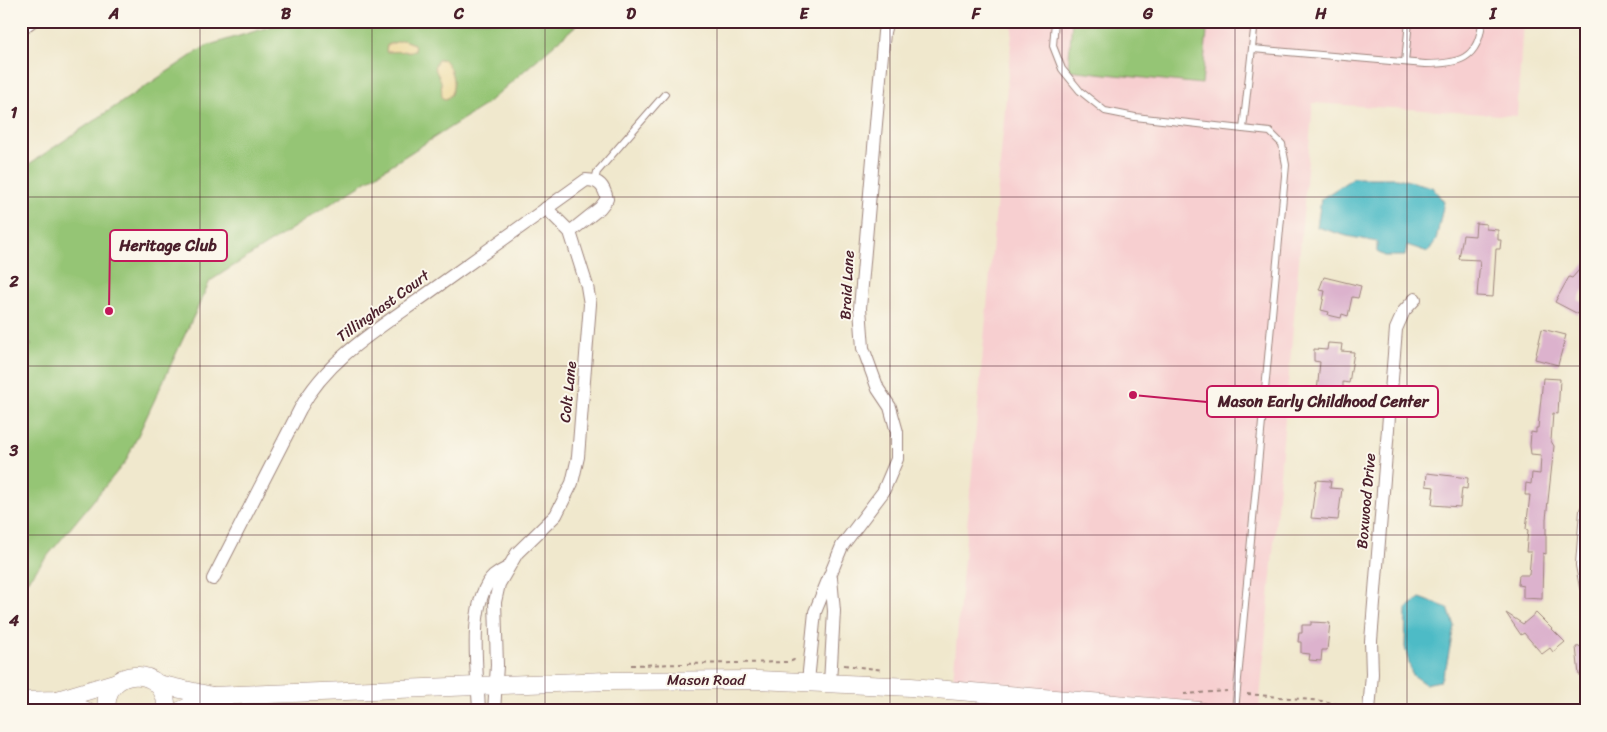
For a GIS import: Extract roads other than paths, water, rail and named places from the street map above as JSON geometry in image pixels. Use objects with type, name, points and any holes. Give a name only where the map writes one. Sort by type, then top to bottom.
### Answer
[{"type":"main road","name":"Mason Road","points":[[117,682],[124,677],[142,676],[158,684],[212,696],[637,680],[808,681],[1200,711]]},
{"type":"main road","points":[[21,701],[57,700],[117,682]]},
{"type":"main road","points":[[107,711],[107,697],[117,682]]},
{"type":"main road","points":[[158,684],[166,700],[166,711]]},
{"type":"main road","name":"Mason Road","points":[[180,711],[212,696]]},
{"type":"main road","points":[[57,700],[86,711]]},
{"type":"street","points":[[21,29],[32,21]]},
{"type":"street","name":"Braid Lane","points":[[808,681],[815,612],[842,546],[883,492],[897,459],[897,432],[890,407],[878,390],[863,348],[860,308],[885,25]]},
{"type":"street","name":"Tillinghast Court","points":[[213,578],[300,410],[325,372],[352,348],[546,208],[586,180],[595,180]]},
{"type":"street","points":[[570,232],[600,208],[606,199],[604,187],[595,180]]},
{"type":"street","name":"Colt Lane","points":[[494,711],[496,684],[495,602],[499,584],[517,553],[550,522],[561,508],[572,483],[576,466],[589,340],[590,304],[587,286],[570,232],[546,208]]},
{"type":"street","name":"Boxwood Drive","points":[[1369,711],[1372,674],[1371,641],[1396,329],[1404,311],[1415,299]]},
{"type":"street","points":[[1586,511],[1582,564],[1586,588]]},
{"type":"street","name":"Colt Lane","points":[[479,711],[477,618],[482,596],[493,577],[507,568]]},
{"type":"street","name":"Braid Lane","points":[[830,576],[834,611],[830,682]]},
{"type":"lane","points":[[1055,21],[1053,46],[1062,69],[1080,91],[1105,111],[1135,117],[1270,132],[1282,144],[1286,165],[1234,711]]},
{"type":"lane","points":[[1243,129],[1255,21]]},
{"type":"lane","points":[[1404,62],[1409,21]]},
{"type":"lane","points":[[1253,49],[1404,62],[1451,64],[1465,59],[1474,47],[1482,21]]},
{"type":"lane","points":[[595,180],[597,172],[665,94]]},
{"type":"water","points":[[1353,178],[1397,178],[1432,187],[1444,202],[1436,240],[1428,252],[1407,245],[1405,256],[1385,256],[1377,252],[1377,242],[1317,227],[1321,199]]},
{"type":"water","points":[[1420,598],[1448,608],[1454,626],[1446,667],[1440,681],[1425,684],[1412,675],[1405,647],[1406,609]]},
{"type":"place","name":"Heritage Club","points":[[109,311]]},
{"type":"place","name":"Mason Early Childhood Center","points":[[1133,395]]}]
